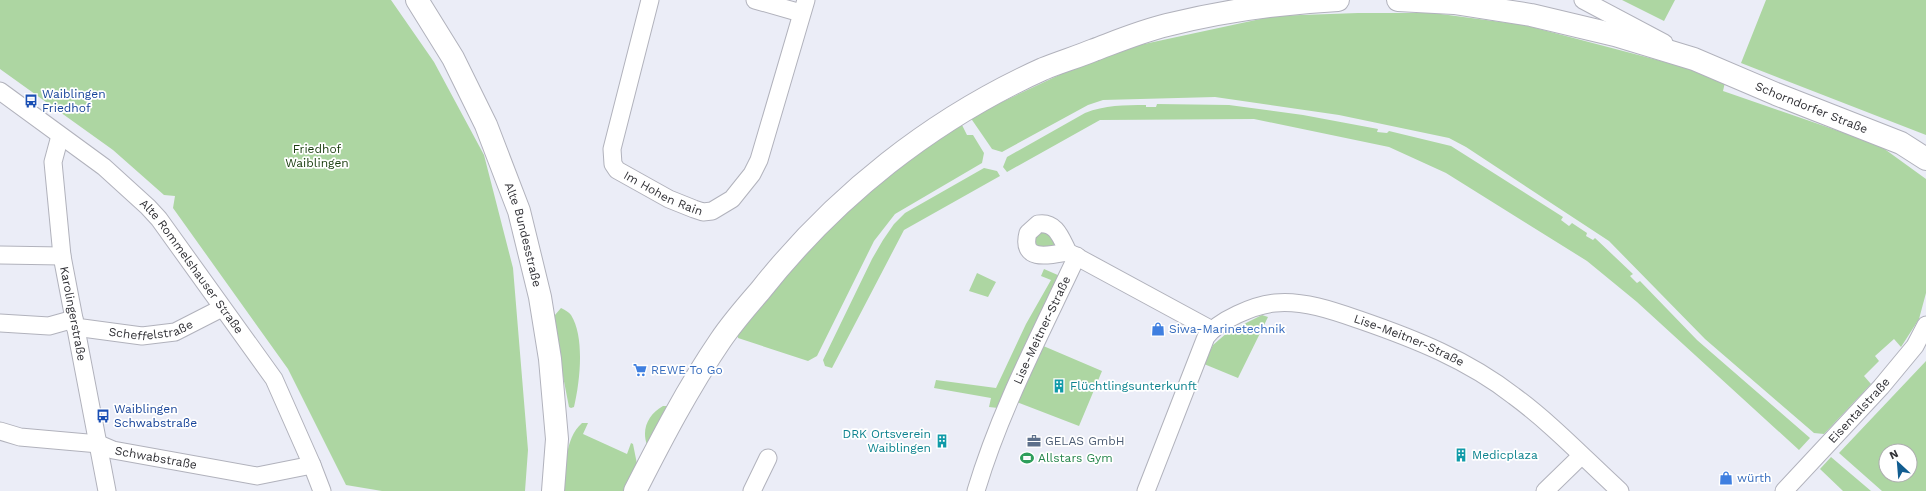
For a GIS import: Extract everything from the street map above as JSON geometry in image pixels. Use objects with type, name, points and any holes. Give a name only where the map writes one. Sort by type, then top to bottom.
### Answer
[{"type":"main road","name":"Alte Bundesstraße","points":[[417,0],[453,58],[486,124],[519,211],[540,297],[550,359],[557,425],[553,491]]},
{"type":"main road","points":[[635,491],[687,394],[721,339],[785,259],[806,237],[856,189],[899,154],[962,111],[1043,70],[1124,39],[1165,25],[1210,15],[1284,3],[1338,0]]},
{"type":"main road","name":"Schorndorfer Straße","points":[[1398,0],[1524,7],[1694,59],[1776,94],[1901,142],[1926,160]]},
{"type":"street","name":"Im Hohen Rain","points":[[650,0],[612,149],[613,164],[617,170],[669,198],[703,212],[712,211],[732,199],[752,174],[763,147],[803,6],[755,0]]},
{"type":"street","name":"Schorndorfer Straße","points":[[1583,0],[1694,59]]},
{"type":"street","name":"Alte Rommelshauser Straße","points":[[0,91],[104,167],[148,206],[159,219],[274,379],[322,491]]},
{"type":"street","name":"Karolingerstraße","points":[[60,136],[53,162],[62,256],[107,491]]},
{"type":"street","name":"Lise-Meitner-Straße","points":[[976,491],[982,469],[1072,254],[1212,330]]},
{"type":"street","points":[[0,255],[62,256]]},
{"type":"street","name":"Lise-Meitner-Straße","points":[[1146,491],[1202,345],[1212,330],[1246,311],[1274,303],[1312,306],[1357,319],[1437,349],[1497,384],[1542,419],[1620,491]]},
{"type":"street","name":"Scheffelstraße","points":[[0,323],[49,326],[74,323],[142,336],[175,332],[222,308]]},
{"type":"street","name":"Eisentalstraße","points":[[1784,491],[1886,381],[1915,346],[1926,325]]},
{"type":"street","name":"Schwabstraße","points":[[0,432],[20,437],[99,444],[113,450],[257,476],[312,465]]},
{"type":"street","points":[[1545,491],[1581,456]]},
{"type":"street","points":[[752,491],[768,458]]},
{"type":"green space","name":"Friedhof Waiblingen","points":[[0,0],[391,0],[434,62],[484,155],[513,268],[528,450],[525,491],[382,491],[346,485],[288,369],[173,208],[175,196],[164,195],[113,150],[0,69]]},
{"type":"green space","points":[[1622,0],[1675,0],[1664,21]]},
{"type":"green space","points":[[1766,0],[1926,0],[1926,135],[1741,63]]},
{"type":"green space","points":[[1358,13],[1433,13],[1524,25],[1726,78],[1723,91],[1879,145],[1926,179],[1926,293],[1919,319],[1901,347],[1894,339],[1875,356],[1879,361],[1864,376],[1871,384],[1824,434],[1814,433],[1705,339],[1609,241],[1466,147],[1449,138],[1339,115],[1215,97],[1103,100],[1088,105],[1002,152],[992,149],[970,117],[1072,69],[1121,49],[1274,16]]},
{"type":"green space","points":[[1157,104],[1229,105],[1303,115],[1378,129],[1377,132],[1387,133],[1389,131],[1451,146],[1563,217],[1561,220],[1569,226],[1572,223],[1587,233],[1586,236],[1593,240],[1595,238],[1633,274],[1630,276],[1637,283],[1640,281],[1697,340],[1810,438],[1799,450],[1637,302],[1587,261],[1446,173],[1389,147],[1254,119],[1100,120],[1007,172],[1003,167],[1007,157],[1092,110],[1130,105],[1146,105],[1146,107],[1156,107]]},
{"type":"green space","points":[[961,123],[967,135],[973,135],[984,153],[982,163],[895,214],[874,241],[817,356],[808,361],[738,338],[738,331],[797,259],[874,186]]},
{"type":"green space","points":[[984,168],[997,171],[1000,176],[904,230],[832,368],[825,366],[823,360],[872,259],[894,224],[905,213]]},
{"type":"green space","points":[[1047,231],[1059,246],[1037,247],[1034,235],[1035,233]]},
{"type":"green space","points":[[1044,269],[1060,276],[1004,391],[998,408],[989,407],[991,398],[934,388],[936,380],[996,388],[1026,324],[1051,280],[1041,276]]},
{"type":"green space","points":[[977,273],[996,282],[988,297],[969,291]]},
{"type":"green space","points":[[561,308],[571,315],[575,324],[580,347],[578,385],[574,407],[571,408],[569,407],[553,325],[555,315]]},
{"type":"green space","points":[[1262,315],[1268,317],[1238,378],[1204,364],[1213,345],[1228,332]]},
{"type":"green space","name":"Flüchtlingsunterkunft","points":[[1041,345],[1102,371],[1079,426],[1014,401]]},
{"type":"green space","points":[[1926,361],[1926,491],[1882,491],[1839,453]]},
{"type":"green space","points":[[663,406],[667,406],[668,408],[647,445],[645,433],[650,417]]},
{"type":"green space","points":[[582,423],[588,423],[583,434],[627,454],[631,443],[633,444],[637,464],[625,491],[563,491],[569,446],[572,437]]},
{"type":"green space","points":[[1831,457],[1871,491],[1843,491],[1820,469]]},
{"type":"place","name":"Waiblingen Friedhof","points":[[31,101]]},
{"type":"place","name":"Siwa-Marinetechnik","points":[[1158,329]]},
{"type":"place","name":"REWE To Go","points":[[640,370]]},
{"type":"place","name":"Flüchtlingsunterkunft","points":[[1059,386]]},
{"type":"place","name":"Waiblingen Schwabstraße","points":[[103,416]]},
{"type":"place","name":"DRK Ortsverein Waiblingen","points":[[942,441]]},
{"type":"place","name":"GELAS GmbH","points":[[1034,441]]},
{"type":"place","name":"Medicplaza","points":[[1461,455]]},
{"type":"place","name":"Allstars Gym","points":[[1027,458]]},
{"type":"place","name":"würth","points":[[1726,478]]}]
